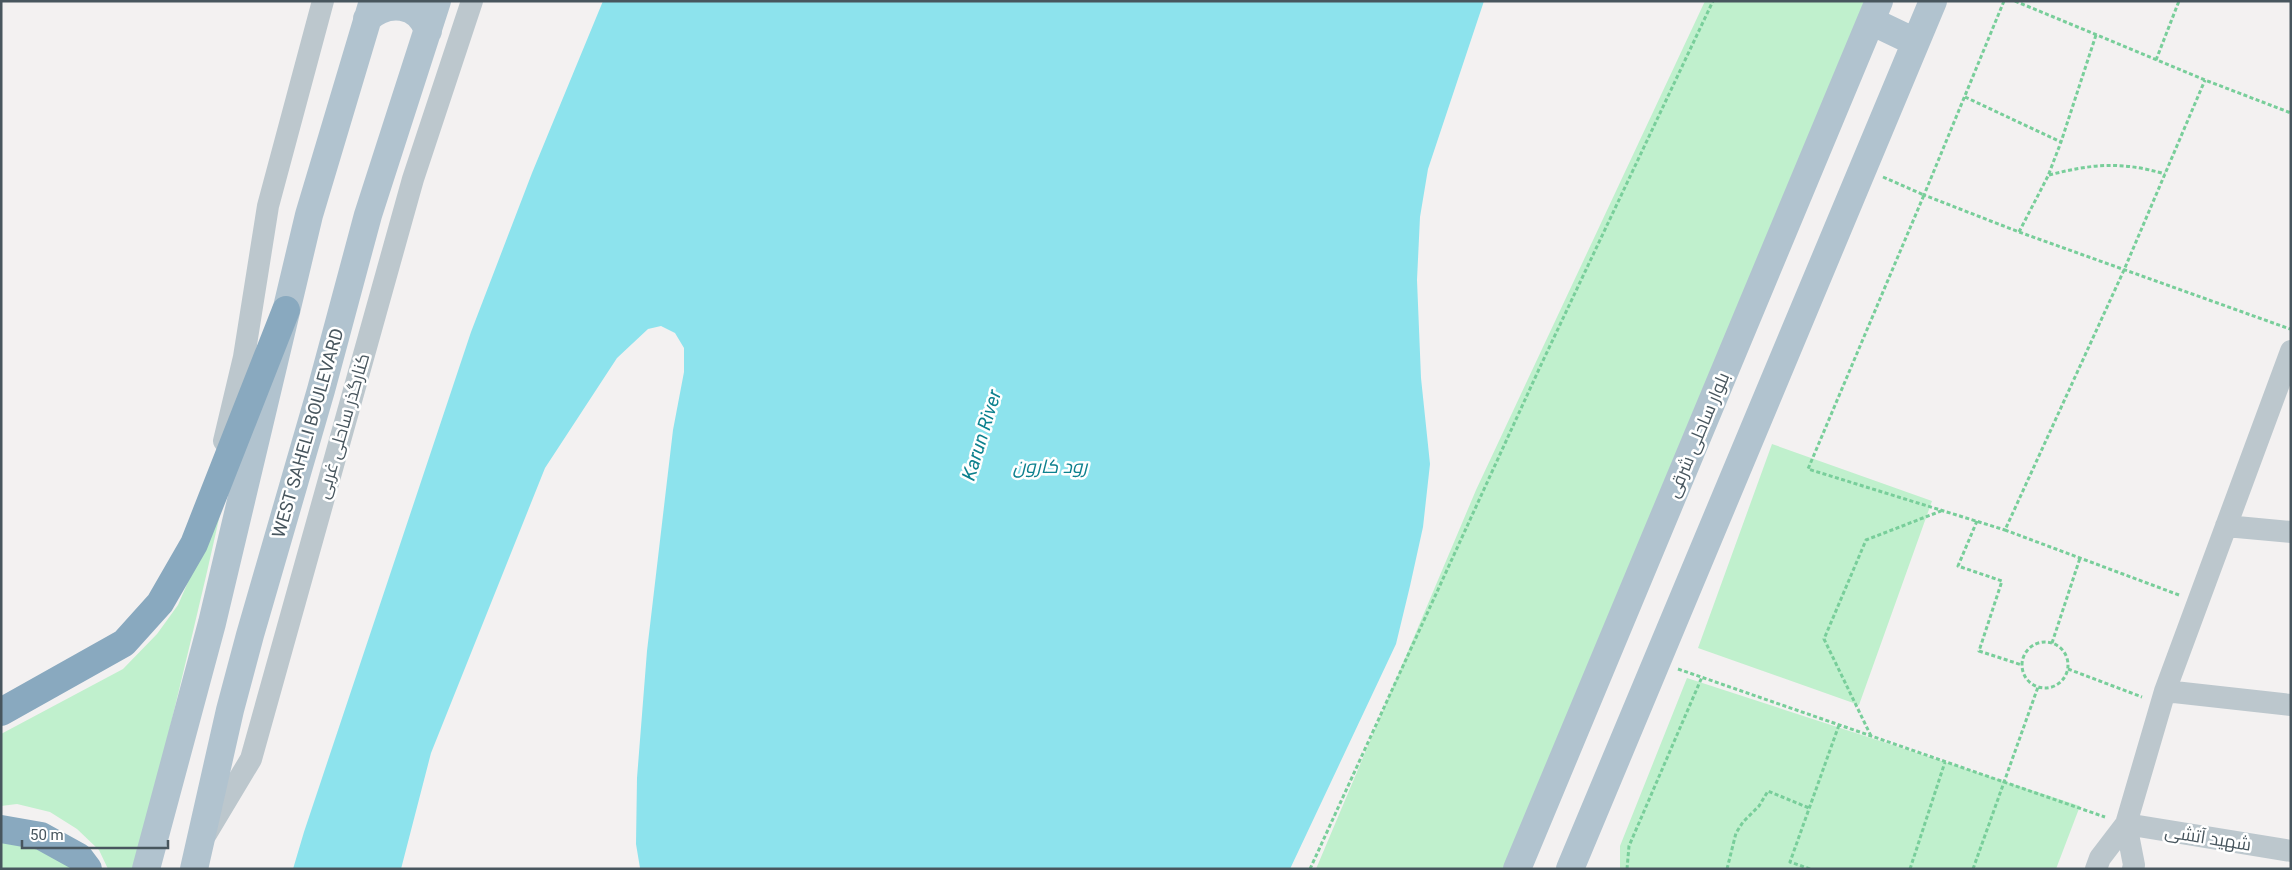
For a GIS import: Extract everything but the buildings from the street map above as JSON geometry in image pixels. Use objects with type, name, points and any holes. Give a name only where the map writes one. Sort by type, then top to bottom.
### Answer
[{"type":"highway","points":[[1,712],[124,642],[160,603],[194,544],[286,310]]},
{"type":"highway","points":[[1,829],[41,836],[79,857],[88,869]]},
{"type":"main road","name":"WEST SAHELI BOULEVARD","points":[[197,856],[235,691],[368,215],[437,1]]},
{"type":"main road","points":[[1576,861],[1656,662],[1933,1]]},
{"type":"main road","points":[[146,869],[212,623],[309,214],[370,10],[372,13],[386,5],[402,5],[416,11],[426,23],[428,31]]},
{"type":"main road","points":[[1875,11],[1915,42]]},
{"type":"main road","name":"بلوار ساحلی شرقی","points":[[1517,869],[1875,11]]},
{"type":"street","points":[[209,507],[244,357],[268,206],[324,1]]},
{"type":"street","name":"کنارگذر ساحلی غربی","points":[[197,856],[251,759],[413,179],[472,1]]},
{"type":"street","points":[[2096,869],[2100,858],[2126,824],[2163,697],[2226,526],[2282,399],[2291,352]]},
{"type":"street","points":[[2226,526],[2291,532]]},
{"type":"street","points":[[2163,697],[2291,705]]},
{"type":"street","points":[[2126,824],[2134,865],[2133,869]]},
{"type":"street","name":"شهید آتشی","points":[[2126,824],[2291,851]]},
{"type":"path","points":[[1310,869],[1536,376],[1713,1]]},
{"type":"path","points":[[2004,1],[1808,469],[2005,530],[2198,602]]},
{"type":"path","points":[[2015,1],[2205,80],[2291,113]]},
{"type":"path","points":[[2156,60],[2180,1]]},
{"type":"path","points":[[2019,232],[2048,176],[2062,142],[2096,35]]},
{"type":"path","points":[[2005,530],[2124,270],[2205,80]]},
{"type":"path","points":[[1965,97],[2062,142]]},
{"type":"path","points":[[2048,176],[2095,165],[2119,164],[2142,167],[2165,174]]},
{"type":"path","points":[[1863,168],[1924,195],[2019,232],[2291,330]]},
{"type":"path","points":[[1872,736],[1824,640],[1866,540],[1943,510]]},
{"type":"path","points":[[1977,521],[1958,566],[2002,581],[1979,651],[2022,665]]},
{"type":"path","points":[[2052,643],[2080,558]]},
{"type":"path","points":[[2037,642],[2052,643],[2064,651],[2068,659],[2068,669],[2064,678],[2057,685],[2048,688],[2038,687],[2030,682],[2024,674],[2022,665],[2024,655],[2037,642]]},
{"type":"path","points":[[1656,662],[2126,824]]},
{"type":"path","points":[[2068,669],[2163,697]]},
{"type":"path","points":[[1627,869],[1629,846],[1702,677]]},
{"type":"path","points":[[1973,869],[2038,687]]},
{"type":"path","points":[[1792,869],[1790,862],[1839,725]]},
{"type":"path","points":[[1910,869],[1945,762]]},
{"type":"path","points":[[1727,869],[1736,833],[1743,822],[1759,806],[1768,791],[1809,808]]},
{"type":"path","points":[[1790,862],[1810,869]]},
{"type":"green space","points":[[1705,1],[1881,1],[1517,869],[1316,869],[1476,490]]},
{"type":"green space","points":[[1772,444],[1932,501],[1859,705],[1698,648]]},
{"type":"green space","points":[[223,501],[136,869],[108,869],[99,850],[77,829],[50,812],[17,804],[1,806],[1,734],[123,669],[157,634],[178,605]]},
{"type":"green space","points":[[1687,678],[2080,806],[2056,869],[1620,869],[1620,846]]},
{"type":"green space","points":[[1,831],[78,869],[1,869]]},
{"type":"water","name":"رود کارون","points":[[603,1],[1484,1],[1428,169],[1420,217],[1417,280],[1421,378],[1430,464],[1423,527],[1410,586],[1396,644],[1290,869],[640,868],[636,844],[637,778],[647,651],[673,430],[684,372],[684,348],[675,333],[661,326],[648,329],[617,358],[545,468],[431,753],[401,869],[293,869],[471,332],[532,173]]},
{"type":"water label","name":"Karun River","points":[[981,435]]}]
